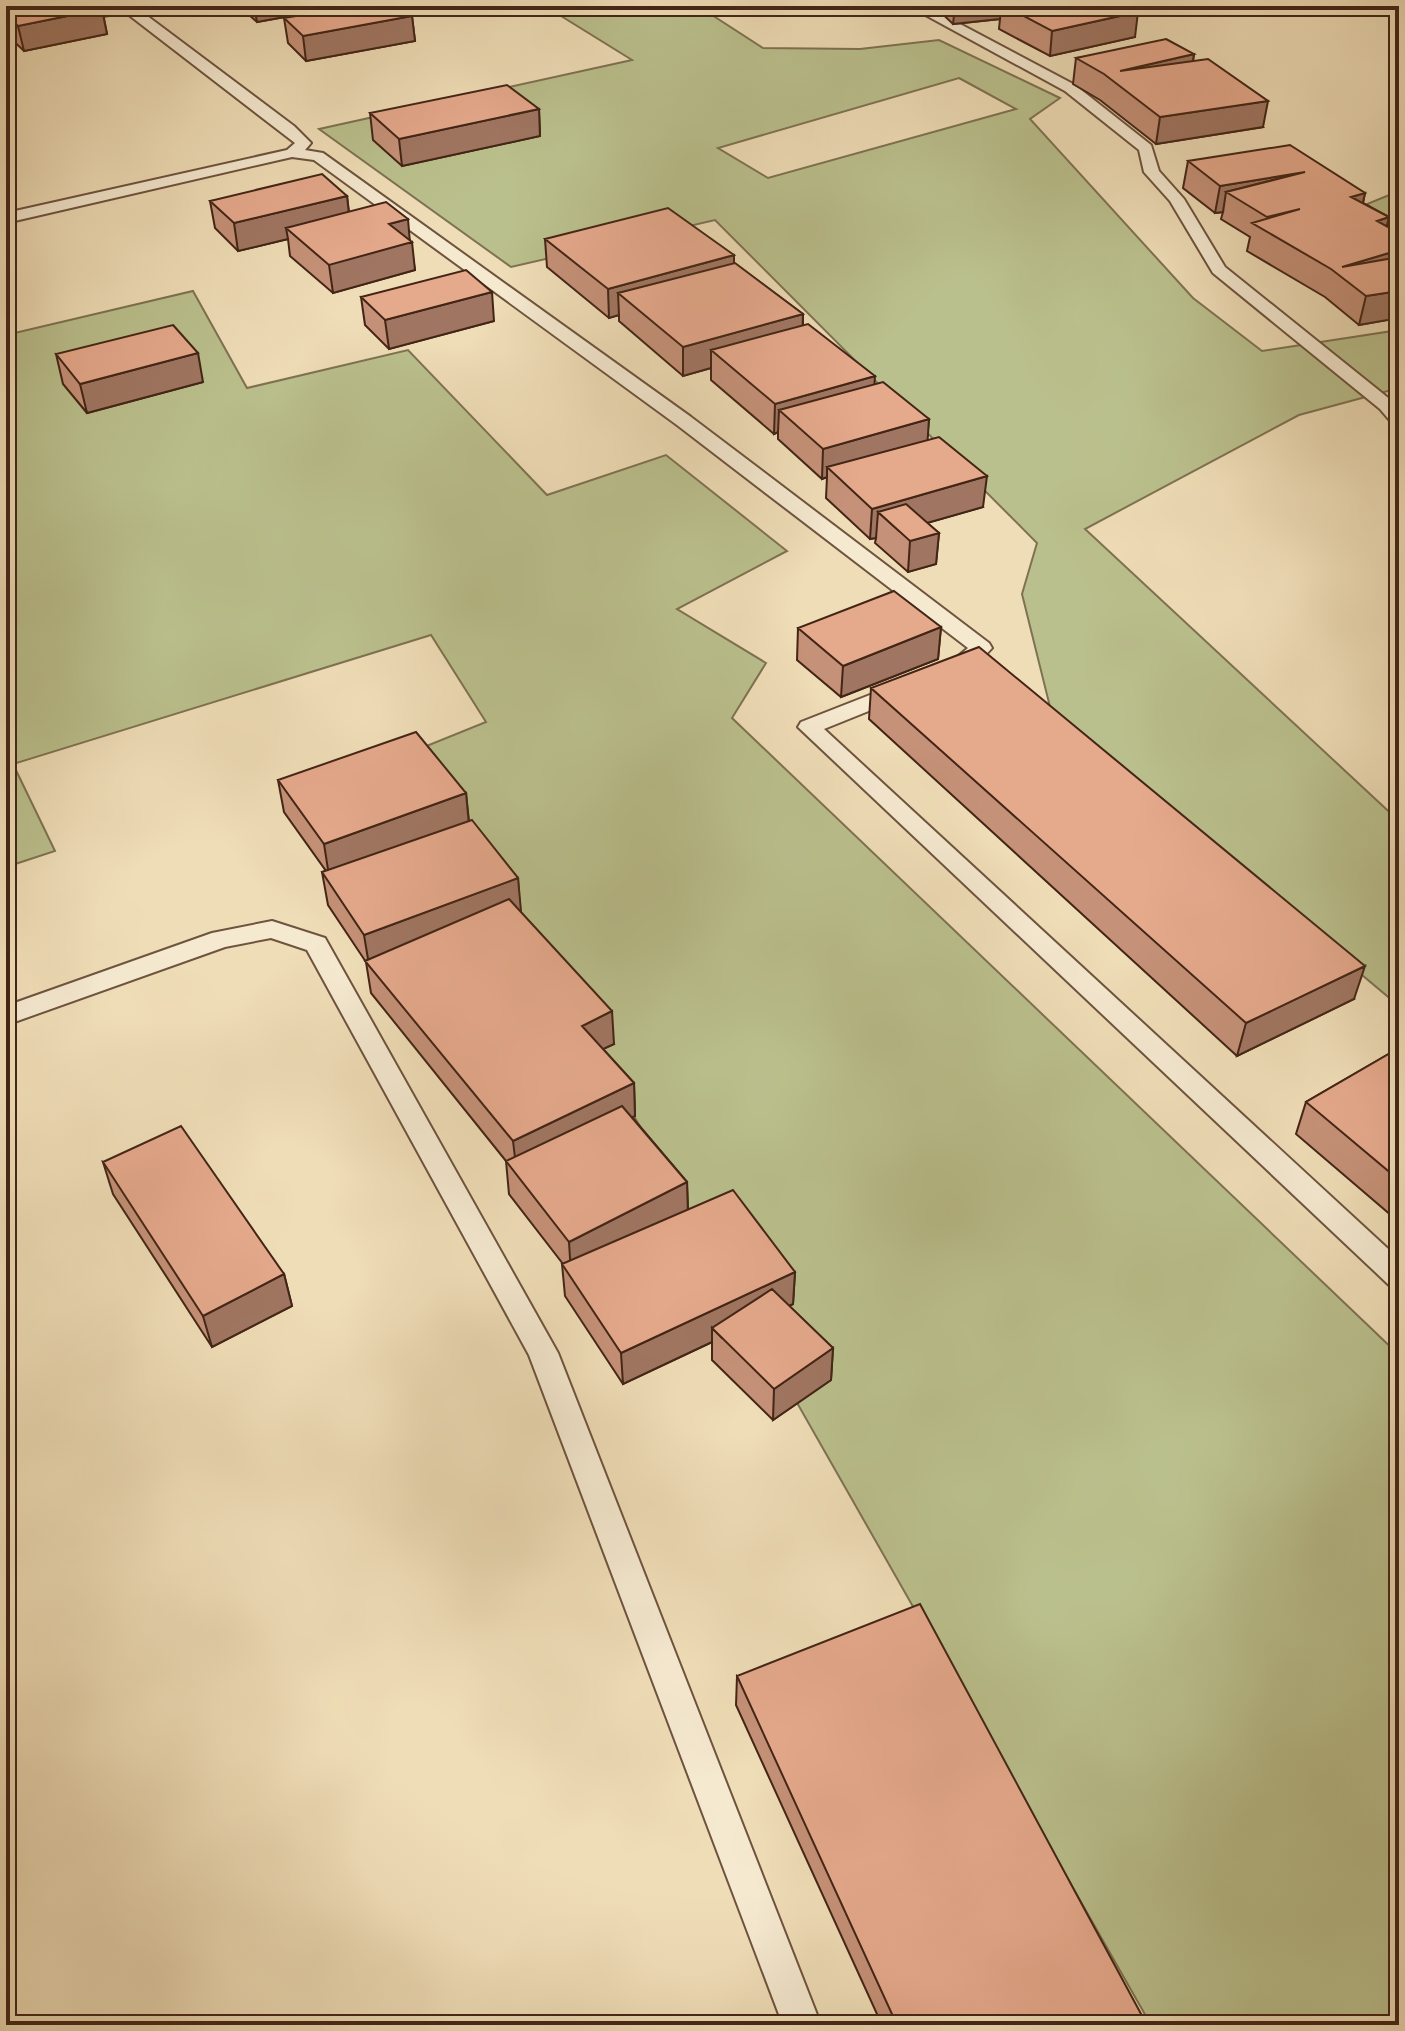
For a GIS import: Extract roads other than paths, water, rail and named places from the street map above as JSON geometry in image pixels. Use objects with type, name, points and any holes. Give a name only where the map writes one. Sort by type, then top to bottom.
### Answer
[{"type":"lane","points":[[916,6],[1070,88],[1146,148],[1152,172],[1176,199],[1219,270],[1386,405],[1399,419]]},
{"type":"lane","points":[[6,30],[127,7],[289,129],[304,143],[292,153]]},
{"type":"lane","points":[[6,218],[292,153],[318,156],[684,421],[981,648],[961,666],[809,727],[1399,1277]]},
{"type":"lane","points":[[6,1016],[221,939],[272,929],[316,944],[543,1353],[802,2025]]}]
